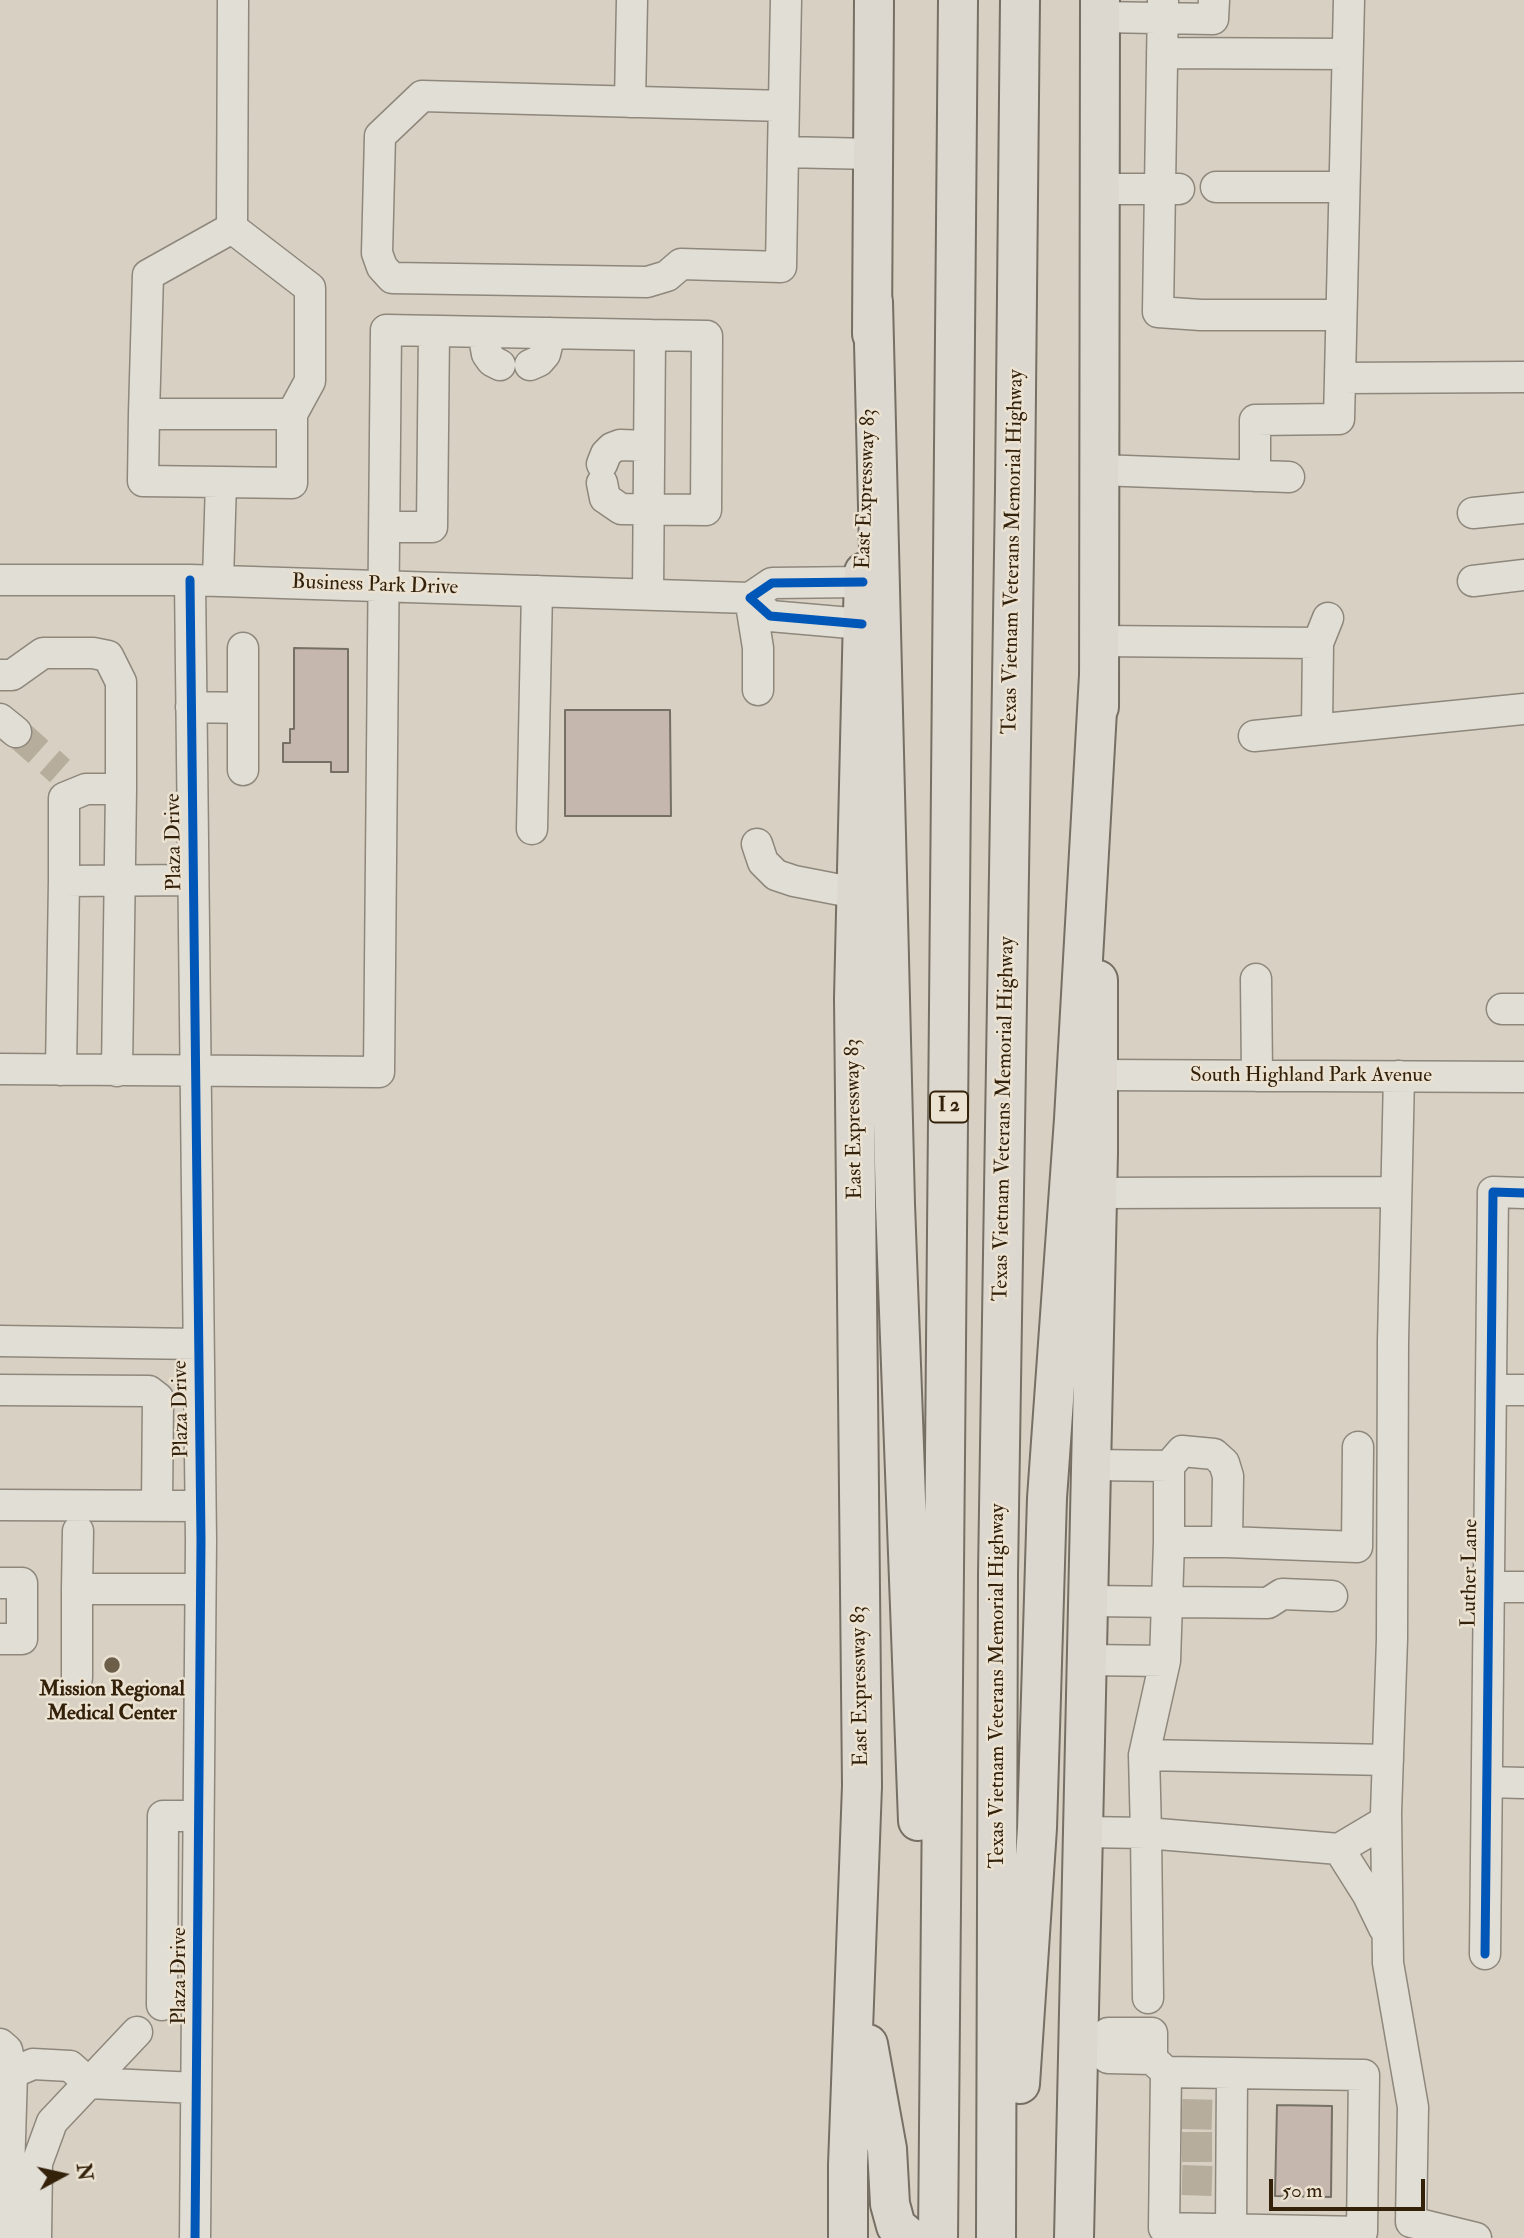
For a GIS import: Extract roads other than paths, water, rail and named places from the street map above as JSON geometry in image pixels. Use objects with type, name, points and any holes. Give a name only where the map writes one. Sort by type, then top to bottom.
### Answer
[{"type":"main road","name":"East Expressway 83","points":[[848,2238],[848,2165],[862,1786],[853,999],[873,302],[874,0]]},
{"type":"main road","name":"I 2","points":[[938,2226],[958,0]]},
{"type":"main road","name":"Texas Vietnam Veterans Memorial Highway","points":[[996,2212],[998,1573],[1020,0]]},
{"type":"main road","points":[[1047,2238],[1055,2221],[1085,2045],[1083,1832],[1098,1075],[1100,8]]},
{"type":"main road","points":[[873,302],[897,1245],[919,1854],[938,2124]]},
{"type":"main road","points":[[996,2212],[1018,2127],[1037,1828],[1047,1498],[1074,1119],[1099,658]]},
{"type":"main road","points":[[855,1970],[887,2149],[890,2204],[896,2226],[910,2238]]},
{"type":"main road","points":[[1074,2238],[1077,2096]]},
{"type":"street","points":[[232,228],[233,0]]},
{"type":"street","points":[[630,102],[632,0]]},
{"type":"street","points":[[784,106],[422,96],[380,136],[377,253],[382,267],[392,278],[647,282],[667,276],[681,264],[781,267],[786,0]]},
{"type":"street","points":[[1100,8],[1162,9],[1213,19],[1213,0]]},
{"type":"street","points":[[1255,476],[1255,420],[1339,419],[1349,0]]},
{"type":"street","points":[[1162,9],[1170,188],[1158,312],[1200,315],[1341,315]]},
{"type":"street","points":[[1162,53],[1348,54]]},
{"type":"street","points":[[783,152],[874,154]]},
{"type":"street","points":[[1216,187],[1344,187]]},
{"type":"street","points":[[1099,189],[1170,188]]},
{"type":"street","points":[[232,228],[310,288],[310,381],[292,414],[292,483],[143,481],[148,275],[232,228]]},
{"type":"street","points":[[0,1069],[379,1072],[386,330],[707,336],[706,510],[621,509],[605,498],[602,473],[606,454],[620,445],[649,446]]},
{"type":"street","points":[[385,527],[432,527],[434,331]]},
{"type":"street","points":[[483,332],[486,354],[500,365]]},
{"type":"street","points":[[530,365],[545,354],[550,333]]},
{"type":"street","points":[[648,594],[650,335]]},
{"type":"street","points":[[1340,378],[1524,377]]},
{"type":"street","points":[[144,414],[292,414]]},
{"type":"street","points":[[1099,470],[1289,477]]},
{"type":"street","name":"Plaza Drive","points":[[195,2238],[200,1506],[191,707],[204,580],[221,482]]},
{"type":"street","points":[[1473,513],[1524,509]]},
{"type":"street","points":[[1473,581],[1524,575]]},
{"type":"street","name":"Business Park Drive","points":[[0,580],[204,580],[750,597],[772,583],[863,582]]},
{"type":"street","points":[[532,829],[537,591]]},
{"type":"street","points":[[750,597],[770,616],[862,624]]},
{"type":"street","points":[[750,597],[758,648],[758,690]]},
{"type":"street","points":[[1099,658],[1323,631],[1317,728]]},
{"type":"street","points":[[243,648],[243,770]]},
{"type":"street","points":[[0,675],[12,675],[43,653],[93,653],[108,656],[121,682],[117,1071]]},
{"type":"street","points":[[191,707],[243,708]]},
{"type":"street","points":[[1254,736],[1524,709]]},
{"type":"street","points":[[61,1070],[64,798],[67,782],[86,789],[121,789]]},
{"type":"street","points":[[757,844],[763,862],[776,875],[856,893]]},
{"type":"street","points":[[64,881],[193,880]]},
{"type":"street","points":[[1256,979],[1257,1076]]},
{"type":"street","name":"South Highland Park Avenue","points":[[1098,1075],[1524,1077]]},
{"type":"street","points":[[1399,1076],[1392,1639],[1386,1821],[1388,1963],[1413,2107],[1411,2222],[1476,2238]]},
{"type":"street","points":[[1097,1192],[1396,1192]]},
{"type":"street","name":"Luther Lane","points":[[1485,1954],[1493,1192],[1524,1193]]},
{"type":"street","points":[[0,1341],[198,1344]]},
{"type":"street","points":[[0,1390],[149,1391],[158,1398],[157,1506]]},
{"type":"street","points":[[1490,1390],[1524,1390]]},
{"type":"street","points":[[1169,1542],[1357,1547],[1358,1447]]},
{"type":"street","points":[[1148,1998],[1144,1755],[1165,1661],[1169,1466],[1182,1451],[1214,1454],[1224,1463],[1228,1476],[1227,1542]]},
{"type":"street","points":[[1091,1465],[1169,1466]]},
{"type":"street","points":[[0,1505],[200,1506]]},
{"type":"street","points":[[77,1678],[78,1531]]},
{"type":"street","points":[[0,1583],[22,1583],[22,1639],[0,1639]]},
{"type":"street","points":[[1489,1587],[1524,1587]]},
{"type":"street","points":[[77,1588],[200,1589]]},
{"type":"street","points":[[1088,1601],[1268,1603],[1282,1594],[1332,1596]]},
{"type":"street","points":[[1087,1660],[1165,1661]]},
{"type":"street","points":[[1144,1755],[1388,1760]]},
{"type":"street","points":[[1487,1782],[1524,1783]]},
{"type":"street","points":[[151,2017],[163,1816],[198,1816]]},
{"type":"street","points":[[1083,1832],[1146,1833],[1339,1849],[1386,1821]]},
{"type":"street","points":[[1339,1849],[1368,1895],[1387,1935]]},
{"type":"street","points":[[36,2238],[37,2163],[52,2122],[151,2017],[197,2008]]},
{"type":"street","points":[[0,2044],[7,2050],[7,2238]]},
{"type":"street","points":[[1085,2045],[1108,2058],[1159,2066],[1232,2073],[1364,2075],[1362,2235],[1164,2228],[1173,2180],[1174,2114],[1159,2066]]},
{"type":"street","points":[[6,2077],[33,2064],[69,2066],[89,2082],[196,2088]]},
{"type":"street","points":[[1231,2229],[1223,2181],[1224,2115],[1232,2073]]},
{"type":"tunnel","points":[[16,732],[60,771]]},
{"type":"tunnel","points":[[1182,2114],[1217,2115]]},
{"type":"tunnel","points":[[1182,2147],[1216,2147]]},
{"type":"tunnel","points":[[1182,2180],[1215,2181]]},
{"type":"place","name":"Mission Regional Medical Center","points":[[112,1665]]}]
